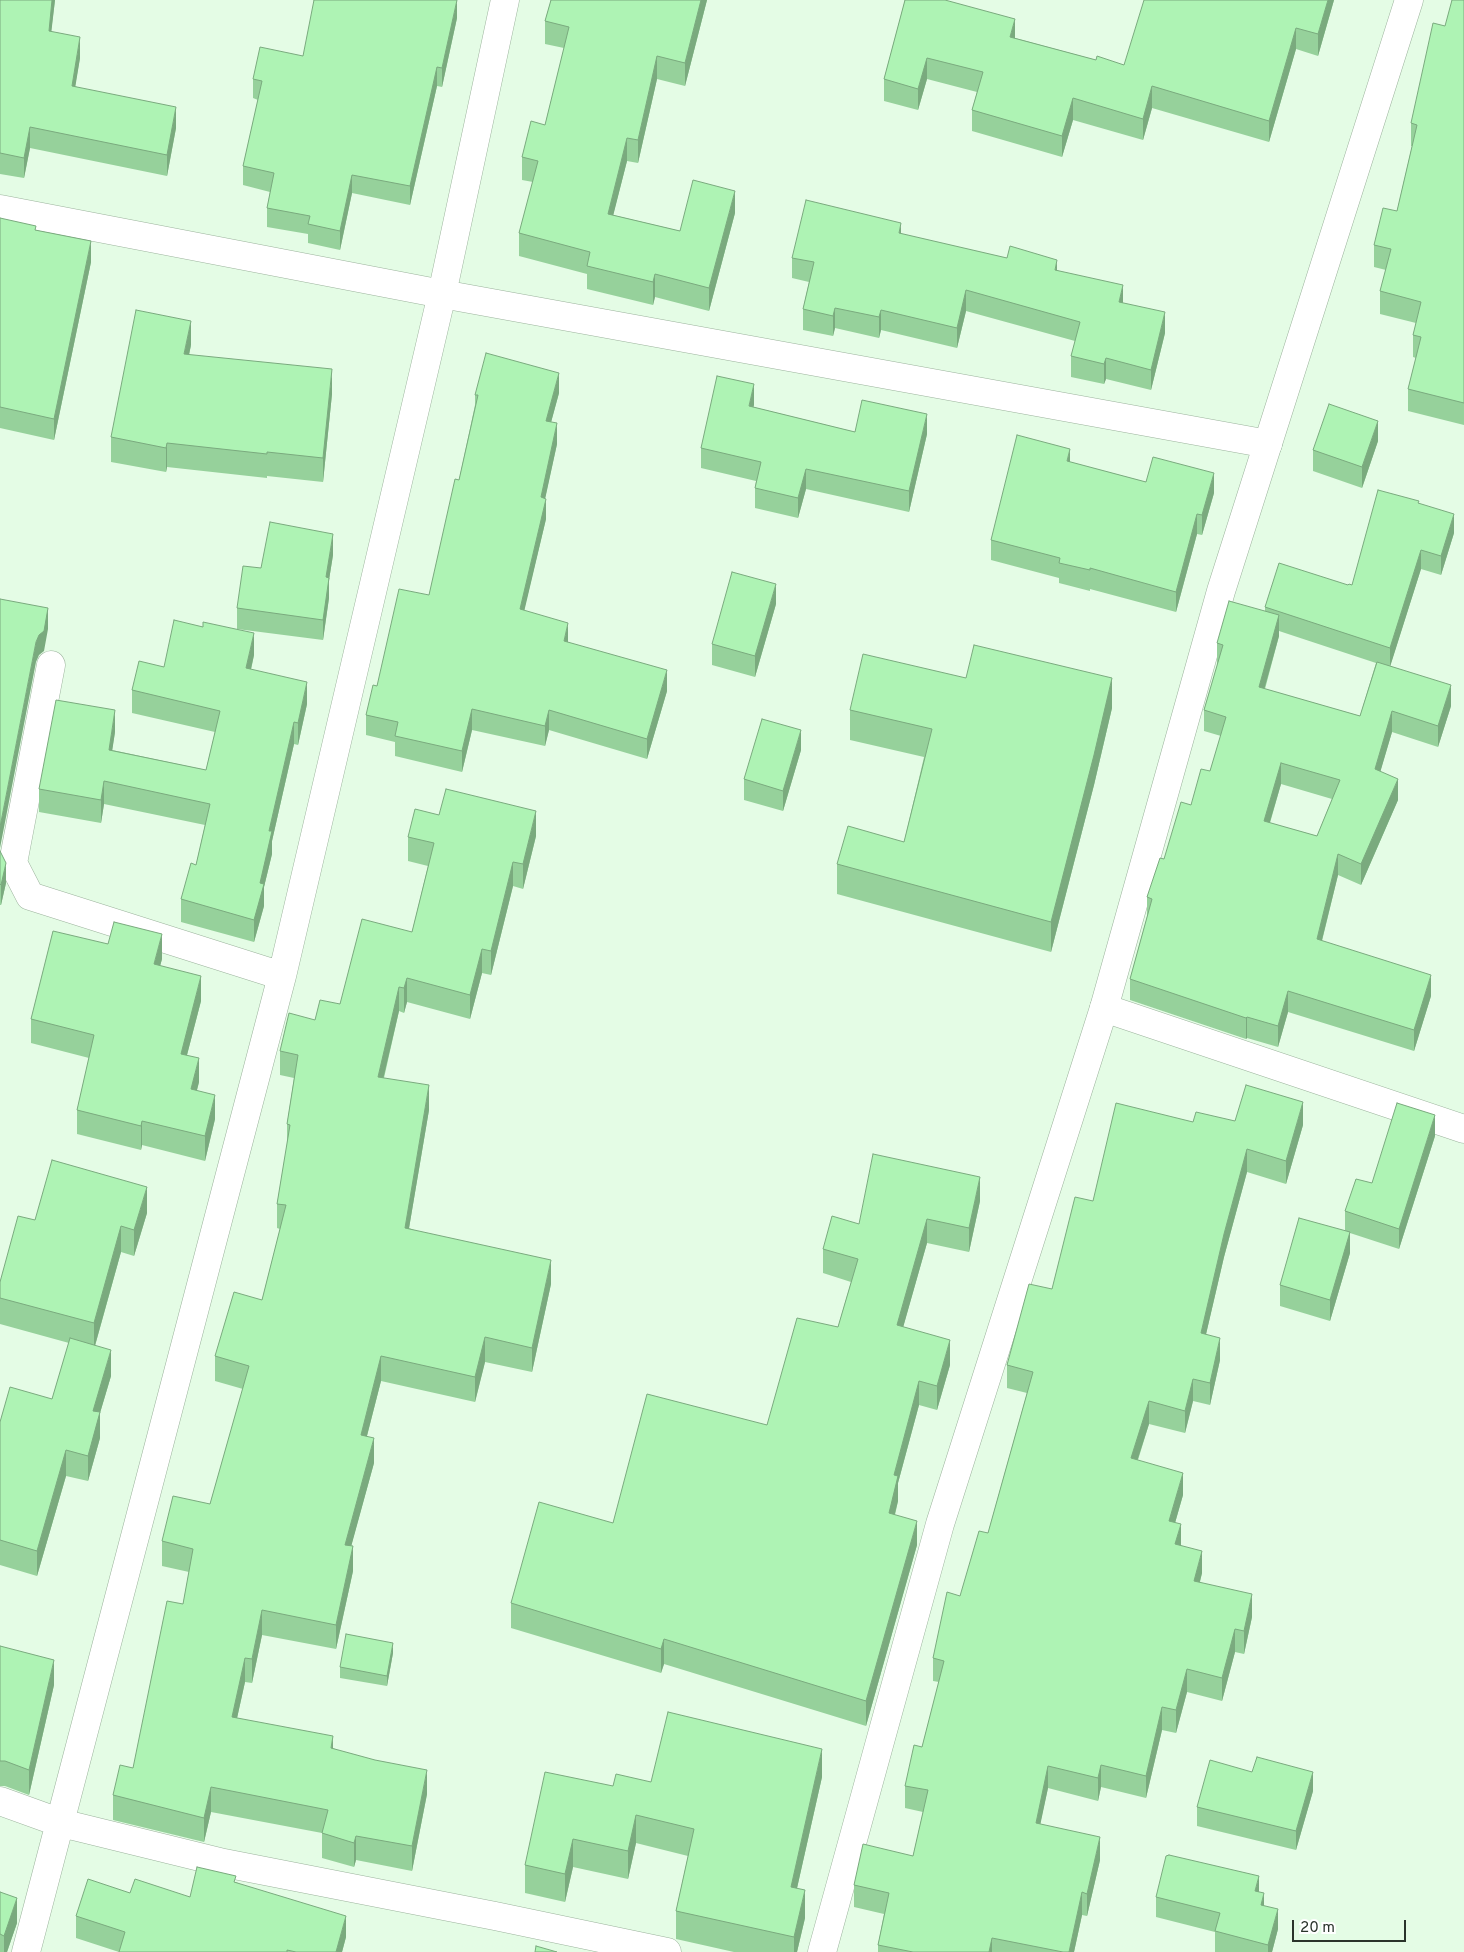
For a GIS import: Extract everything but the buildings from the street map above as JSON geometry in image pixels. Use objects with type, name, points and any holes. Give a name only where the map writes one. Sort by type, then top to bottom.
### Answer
[{"type":"street","points":[[26,1952],[282,976],[442,294],[506,0]]},
{"type":"street","points":[[822,1952],[940,1524],[1104,1008],[1221,591],[1409,0]]},
{"type":"street","points":[[0,209],[442,294],[1268,444]]},
{"type":"street","points":[[51,665],[13,863],[30,896],[282,976]]},
{"type":"street","points":[[1104,1008],[1464,1129]]},
{"type":"street","points":[[0,1801],[60,1823],[224,1863],[667,1952]]}]
